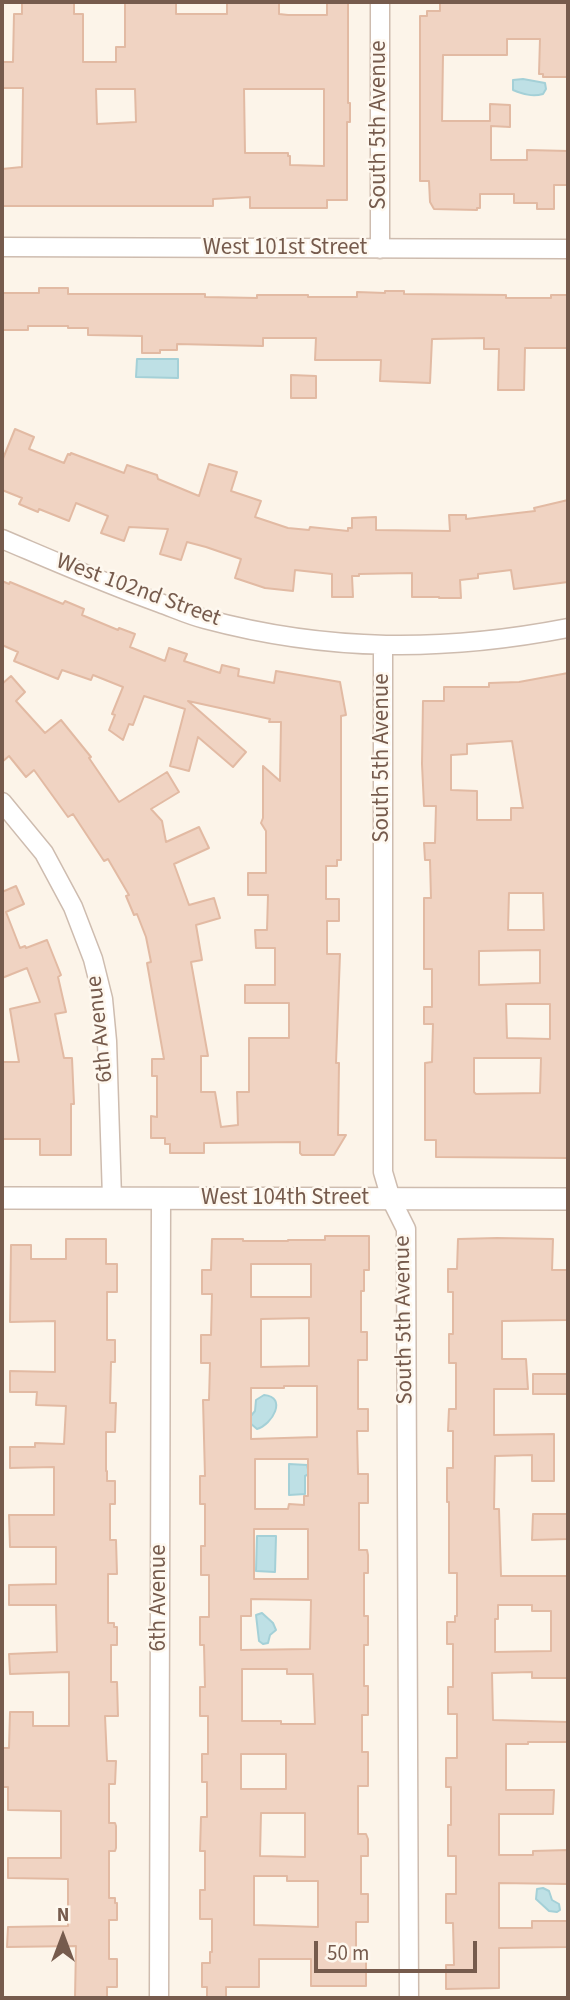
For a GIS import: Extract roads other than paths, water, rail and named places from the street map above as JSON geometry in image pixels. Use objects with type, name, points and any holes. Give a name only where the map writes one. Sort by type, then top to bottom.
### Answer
[{"type":"street","name":"South 5th Avenue","points":[[380,2],[380,249]]},
{"type":"street","name":"West 101st Street","points":[[2,247],[568,249]]},
{"type":"street","name":"West 102nd Street","points":[[2,539],[121,590],[203,619],[336,643],[383,646],[444,645],[568,628]]},
{"type":"street","name":"South 5th Avenue","points":[[383,646],[383,1172],[391,1199],[406,1229],[409,1998]]},
{"type":"street","name":"6th Avenue","points":[[2,802],[44,853],[73,906],[93,959],[103,999],[107,1041],[112,1198]]},
{"type":"street","name":"West 104th Street","points":[[2,1198],[568,1199]]},
{"type":"street","name":"6th Avenue","points":[[159,1998],[161,1198]]},
{"type":"water","points":[[513,80],[545,83],[546,89],[543,94],[535,95],[513,90]]},
{"type":"water","points":[[137,359],[178,359],[178,378],[136,377]]},
{"type":"water","points":[[264,1395],[275,1401],[275,1411],[268,1422],[257,1429],[250,1423],[250,1417],[255,1411],[256,1400]]},
{"type":"water","points":[[289,1464],[307,1465],[309,1474],[305,1476],[305,1494],[289,1495]]},
{"type":"water","points":[[257,1536],[276,1536],[275,1572],[256,1571]]},
{"type":"water","points":[[262,1613],[273,1623],[276,1630],[270,1635],[268,1643],[263,1644],[259,1641],[256,1615]]},
{"type":"water","points":[[537,1889],[549,1891],[552,1900],[559,1904],[560,1910],[549,1911],[536,1899]]}]
